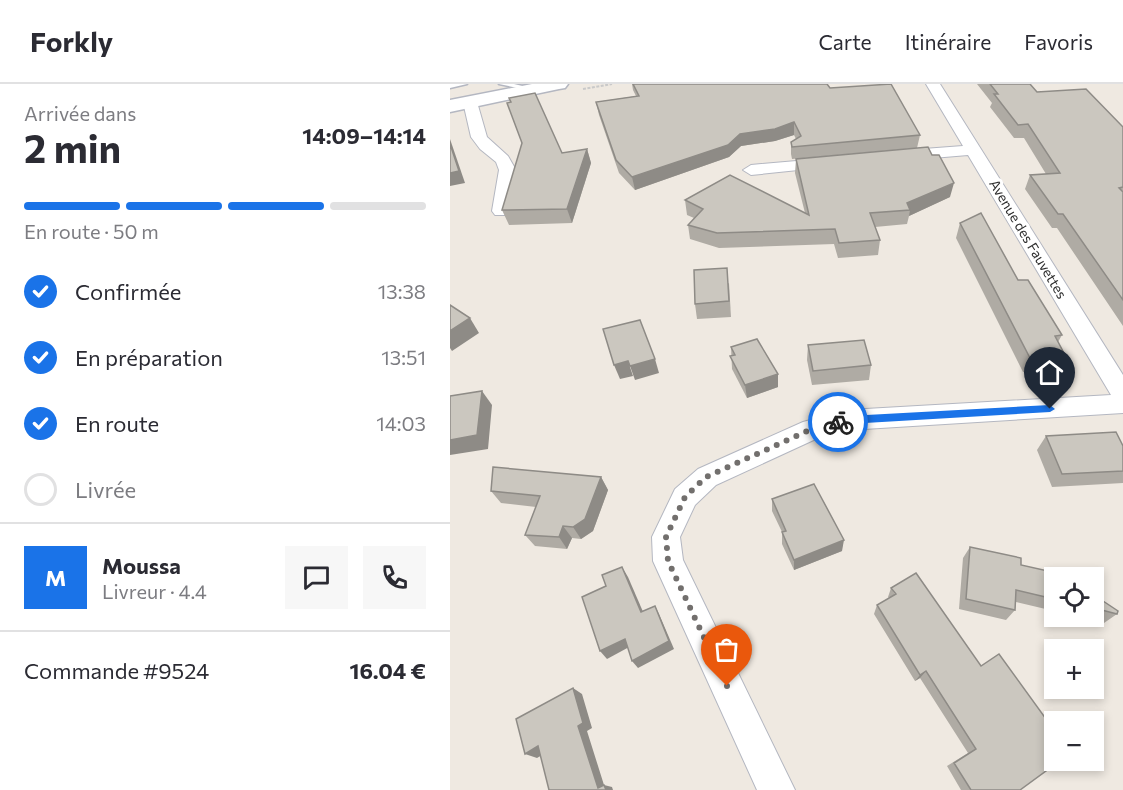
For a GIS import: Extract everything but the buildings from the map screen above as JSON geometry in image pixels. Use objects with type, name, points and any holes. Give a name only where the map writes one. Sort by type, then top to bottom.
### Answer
[{"type":"main road","points":[[502,90],[534,89],[559,84]]},
{"type":"main road","points":[[450,106],[470,102],[502,90],[575,84]]},
{"type":"street","name":"Avenue des Fauvettes","points":[[933,84],[1123,395]]},
{"type":"street","points":[[470,102],[478,136],[500,156],[508,167],[507,180],[500,201],[501,211]]},
{"type":"street","points":[[883,158],[975,150]]},
{"type":"street","points":[[752,170],[847,161]]},
{"type":"street","points":[[776,790],[668,561],[666,537],[685,497],[706,477],[812,429],[848,420],[1123,405]]},
{"type":"lane","points":[[450,86],[464,84]]},
{"type":"way so far","points":[[727,686],[668,561],[666,537],[685,497],[706,477],[812,429],[838,422]]},
{"type":"route","points":[[838,422],[1050,409]]}]
